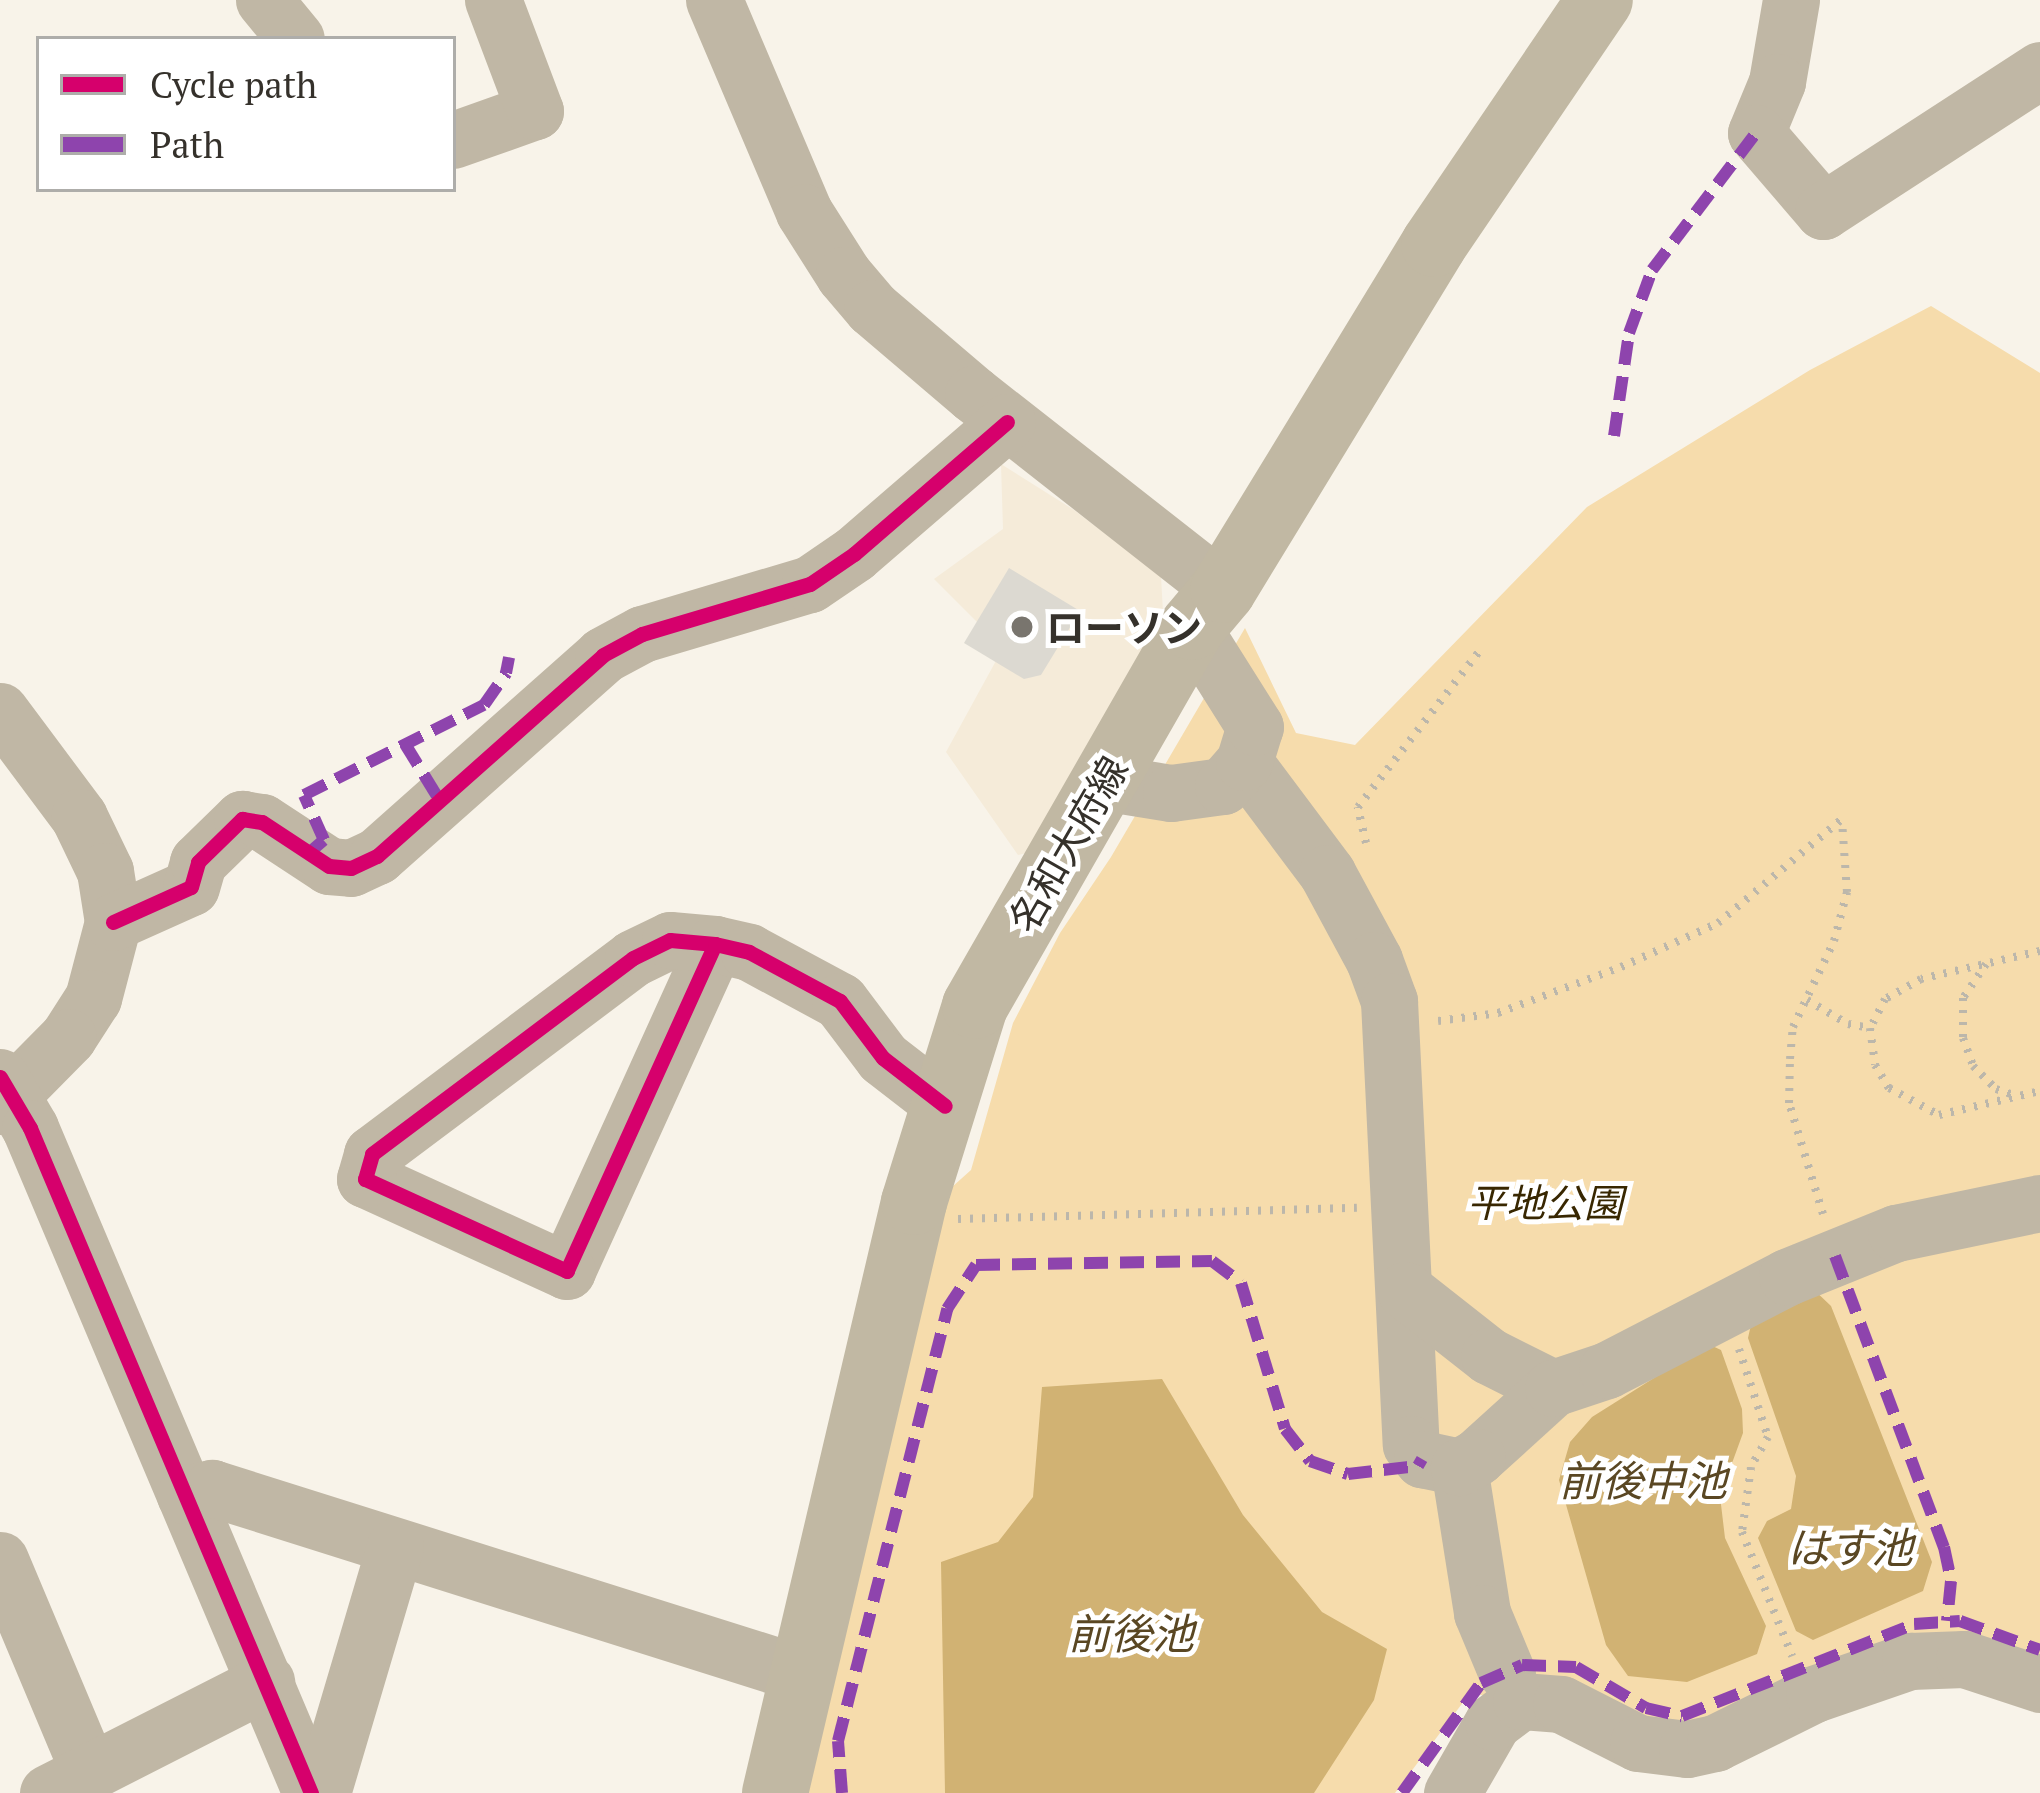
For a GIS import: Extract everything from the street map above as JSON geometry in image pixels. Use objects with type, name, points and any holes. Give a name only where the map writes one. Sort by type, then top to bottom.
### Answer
[{"type":"main road","name":"名和大府線","points":[[775,1793],[914,1202],[975,1006],[1207,609],[1434,244],[1600,0]]},
{"type":"street","points":[[264,0],[294,36]]},
{"type":"street","points":[[456,139],[535,111],[493,0]]},
{"type":"street","points":[[714,0],[804,212],[844,275],[872,308],[1007,422],[1207,609],[1255,727],[1244,762],[1223,786],[1171,793],[1102,782]]},
{"type":"street","points":[[1791,0],[1777,82],[1756,133],[1822,211],[2040,70]]},
{"type":"street","points":[[113,922],[191,887],[199,862],[242,819],[262,822],[329,866],[351,868],[377,856],[603,655],[642,634],[810,584],[854,554],[1007,422]]},
{"type":"street","points":[[0,711],[79,817],[105,871],[113,922],[93,998],[68,1037],[4,1092],[185,1495],[311,1793]]},
{"type":"street","points":[[1244,762],[1328,873],[1374,960],[1389,1000],[1405,1290],[1404,1374],[1411,1444],[1422,1459],[1459,1467],[1477,1457],[1553,1388],[1607,1370],[1839,1255],[1895,1232],[2040,1203]]},
{"type":"street","points":[[715,944],[566,1271],[365,1179],[372,1154],[633,958],[670,940],[715,944],[749,952],[840,1001],[884,1058],[945,1106]]},
{"type":"street","points":[[1405,1290],[1489,1356],[1553,1388]]},
{"type":"street","points":[[1459,1467],[1482,1612],[1507,1672]]},
{"type":"street","points":[[185,1495],[212,1488],[802,1674]]},
{"type":"street","points":[[322,1793],[395,1547]]},
{"type":"street","points":[[0,1560],[69,1783],[266,1682]]},
{"type":"street","points":[[1452,1793],[1493,1722],[1521,1701],[1561,1704],[1638,1743],[1687,1749],[1715,1743],[1814,1694],[1910,1661],[1964,1659],[2040,1684]]},
{"type":"path","points":[[1428,1023],[1498,1012],[1622,967],[1718,923],[1842,819],[1847,892],[1834,941],[1793,1027],[1790,1102],[1839,1255]]},
{"type":"path","points":[[2040,950],[1921,980],[1886,999],[1870,1028],[1875,1065],[1889,1088],[1920,1108],[1940,1115],[2040,1091]]},
{"type":"path","points":[[1989,961],[1963,998],[1963,1039],[1973,1066],[1996,1089],[2017,1097]]},
{"type":"path","points":[[1807,1000],[1848,1024],[1870,1028]]},
{"type":"path","points":[[944,1219],[1400,1205]]},
{"type":"path","points":[[1724,1308],[1768,1437],[1751,1467],[1742,1532],[1796,1667]]},
{"type":"shaded area","points":[[1001,464],[1074,510],[1161,576],[1164,631],[1036,851],[1018,855],[946,752],[1003,648],[934,579],[1003,529]]},
{"type":"green space","name":"平地公園","points":[[1931,306],[2040,373],[2040,1667],[1910,1672],[1709,1738],[1470,1693],[1395,1793],[791,1793],[933,1204],[971,1170],[1013,1023],[1060,933],[1111,857],[1245,628],[1296,733],[1355,745],[1587,507],[1810,370]]},
{"type":"water","name":"はす池","points":[[1810,1286],[1831,1306],[1932,1562],[1923,1591],[1813,1640],[1796,1631],[1758,1538],[1767,1521],[1791,1509],[1796,1476],[1748,1338],[1755,1307]]},
{"type":"water","name":"前後中池","points":[[1708,1344],[1721,1350],[1742,1409],[1743,1433],[1720,1496],[1725,1538],[1766,1626],[1757,1654],[1687,1682],[1628,1676],[1606,1645],[1559,1480],[1570,1442],[1592,1417]]},
{"type":"water","name":"前後池","points":[[1162,1379],[1243,1515],[1322,1612],[1387,1649],[1374,1700],[1314,1793],[945,1793],[941,1562],[998,1542],[1033,1497],[1042,1387]]},
{"type":"building","name":"ローソン","points":[[1009,568],[1080,611],[1041,675],[1024,679],[964,643]]},
{"type":"marked path","points":[[1614,436],[1629,333],[1652,270],[1756,133]]},
{"type":"marked path","points":[[310,852],[324,840],[304,795],[484,705],[506,673],[509,657]]},
{"type":"marked path","points":[[405,744],[440,801]]},
{"type":"marked path","points":[[1835,1256],[1944,1547],[1951,1581],[1947,1621]]},
{"type":"marked path","points":[[842,1793],[838,1741],[947,1309],[976,1265],[1212,1261],[1241,1283],[1285,1429],[1310,1461],[1348,1474],[1418,1466],[1422,1459]]},
{"type":"marked path","points":[[1402,1793],[1481,1683],[1522,1665],[1576,1667],[1646,1708],[1682,1716],[1914,1624],[1960,1621],[2040,1650]]},
{"type":"cycle path","points":[[113,922],[191,887],[198,862],[242,819],[262,822],[329,866],[351,868],[377,856],[603,655],[642,634],[810,584],[854,554],[1007,422]]},
{"type":"cycle path","points":[[715,944],[567,1271],[365,1179],[372,1154],[633,958],[670,940],[715,944],[749,952],[840,1001],[883,1058],[945,1106]]},
{"type":"cycle path","points":[[0,1077],[30,1128],[311,1793]]},
{"type":"place","name":"ローソン","points":[[1022,627]]}]
